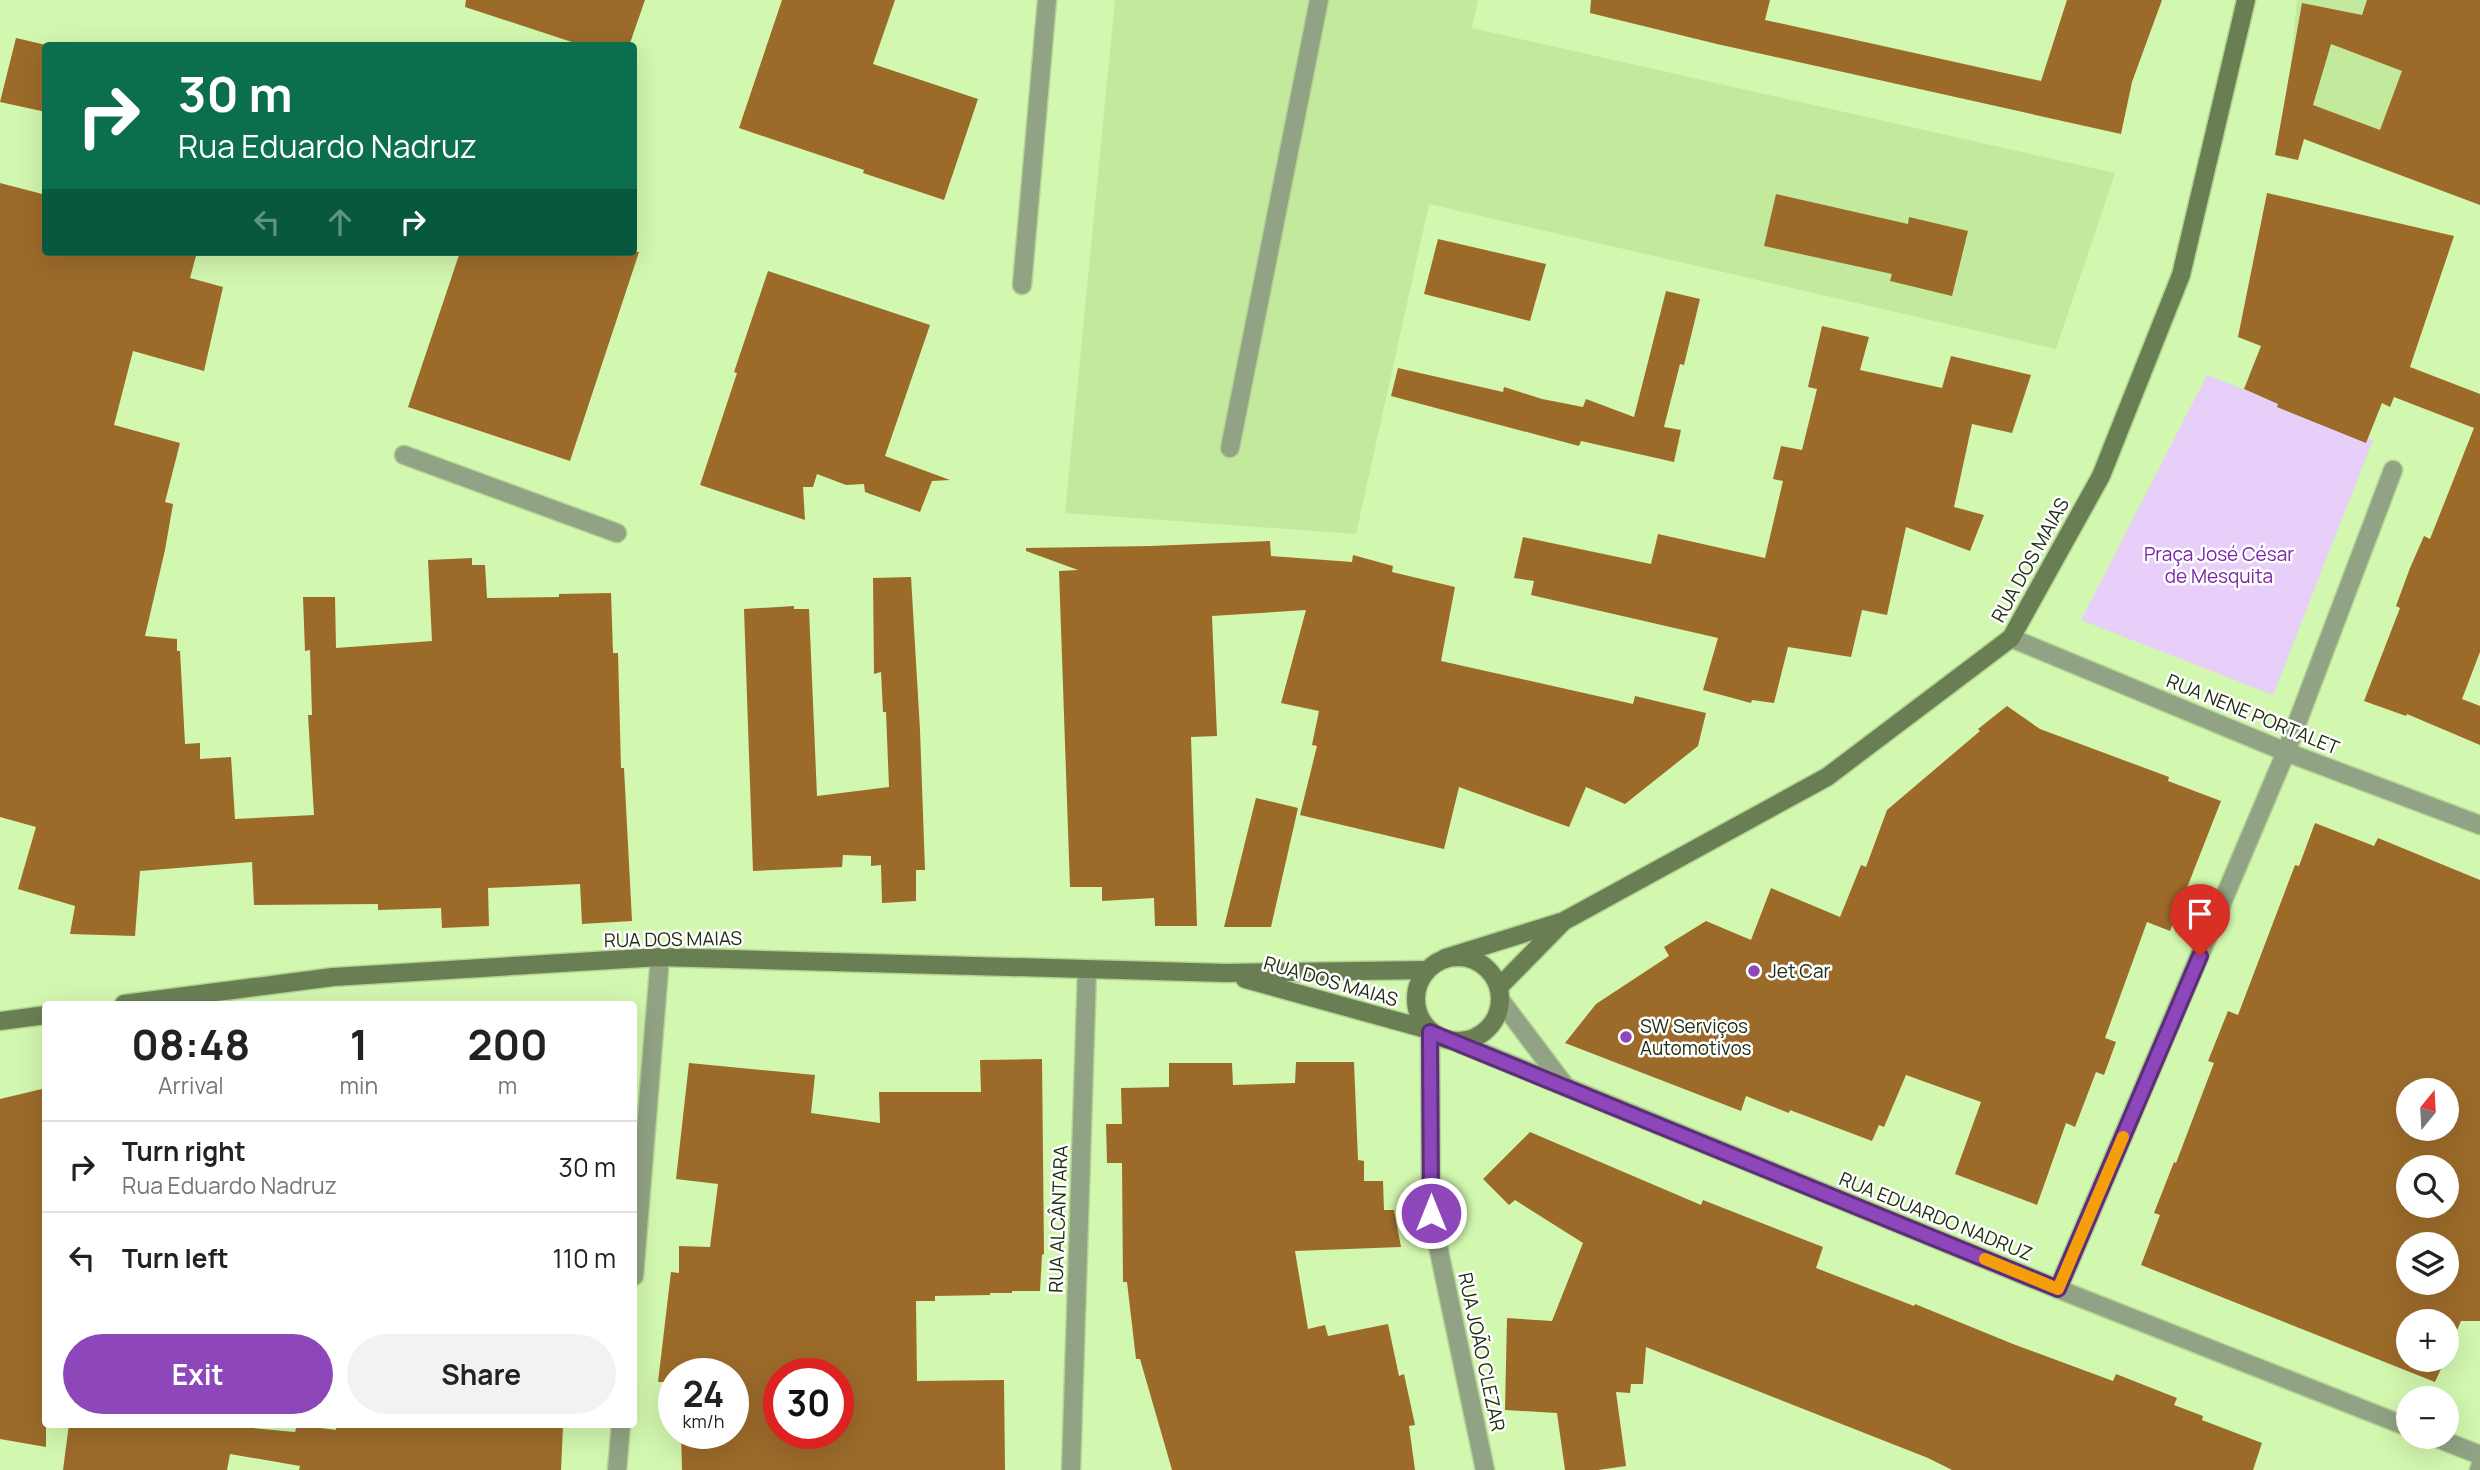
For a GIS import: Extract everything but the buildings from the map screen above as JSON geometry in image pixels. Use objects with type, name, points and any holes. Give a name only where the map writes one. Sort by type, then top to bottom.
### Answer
[{"type":"main road","name":"RUA DOS MAIAS","points":[[1445,958],[1564,921],[1826,777],[2011,638],[2101,476],[2181,275],[2246,0]]},
{"type":"main road","name":"RUA DOS MAIAS","points":[[1500,994],[1564,921]]},
{"type":"main road","name":"RUA DOS MAIAS","points":[[147,1001],[334,977],[660,957],[1225,973],[1426,970]]},
{"type":"main road","points":[[1445,958],[1468,958],[1488,968],[1500,994],[1494,1022],[1479,1037],[1459,1043],[1428,1031],[1415,1010],[1415,989],[1426,970],[1445,958]]},
{"type":"main road","name":"RUA DOS MAIAS","points":[[1225,973],[1428,1031]]},
{"type":"main road","points":[[3,1022],[42,1016]]},
{"type":"street","points":[[1022,285],[1047,0]]},
{"type":"street","points":[[1230,448],[1319,0]]},
{"type":"street","points":[[404,454],[617,533]]},
{"type":"street","points":[[2058,1289],[2287,752],[2393,470]]},
{"type":"street","name":"RUA NENE PORTALET","points":[[2011,638],[2287,752],[2480,825]]},
{"type":"street","points":[[637,1239],[660,957]]},
{"type":"street","name":"RUA ALCÂNTARA","points":[[1071,1470],[1087,970]]},
{"type":"street","points":[[1500,994],[1566,1087]]},
{"type":"street","name":"RUA JOÃO CLEZAR","points":[[1428,1031],[1431,1213],[1485,1470]]},
{"type":"street","name":"RUA EDUARDO NADRUZ","points":[[1459,1043],[2058,1289],[2396,1422]]},
{"type":"street","points":[[617,1470],[621,1428]]},
{"type":"street","points":[[2459,1447],[2480,1455]]},
{"type":"shaded area","points":[[1115,0],[1478,0],[1472,28],[2115,173],[2056,349],[1429,204],[1356,534],[1065,513]]},
{"type":"shaded area","points":[[2297,0],[2480,0],[2480,169],[2288,98]]},
{"type":"green space","name":"Praça José César de Mesquita","points":[[2207,375],[2373,440],[2273,695],[2081,620]]},
{"type":"slow traffic","points":[[1985,1259],[2058,1289],[2123,1137]]},
{"type":"place","name":"Jet Car","points":[[1754,971]]},
{"type":"place","name":"SW Serviços Automotivos","points":[[1626,1037]]},
{"type":"route","points":[[1431,1213],[1430,1032],[2058,1289],[2200,956]]}]
